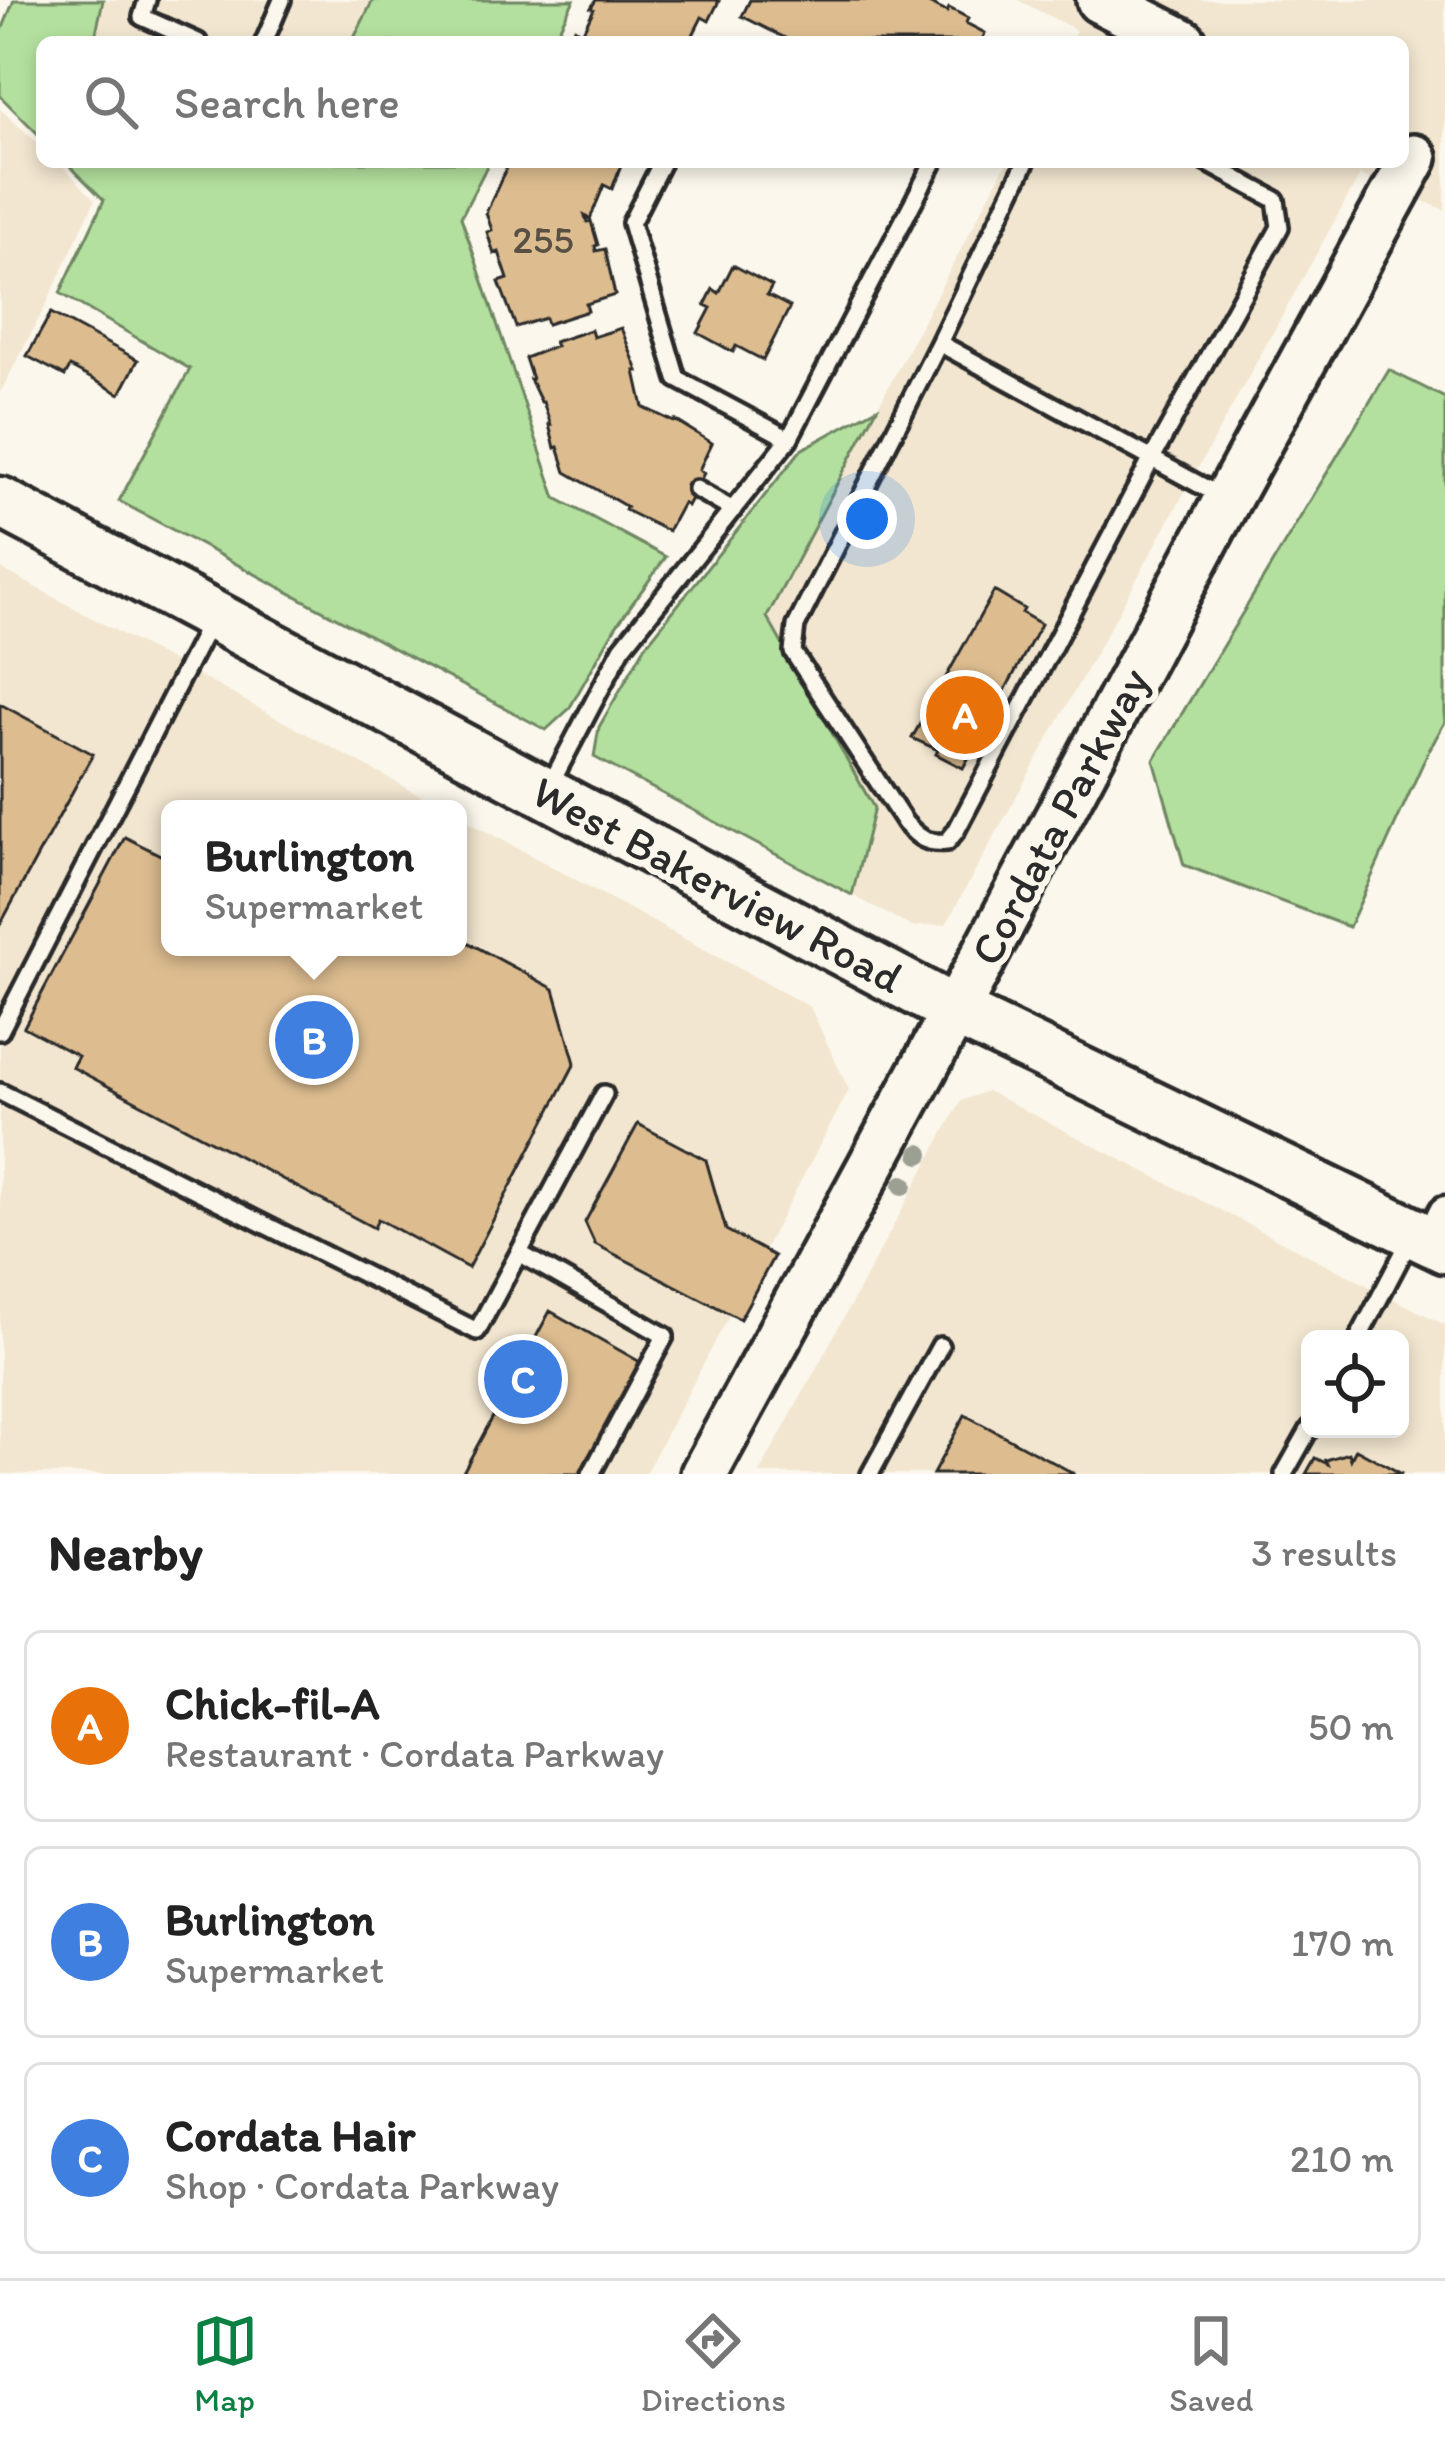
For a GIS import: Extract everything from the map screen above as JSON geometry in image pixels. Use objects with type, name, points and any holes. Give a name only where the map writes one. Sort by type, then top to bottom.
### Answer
[{"type":"main road","name":"West Bakerview Road","points":[[0,502],[955,1011],[1434,1233]]},
{"type":"street","points":[[1122,6],[1173,36]]},
{"type":"street","name":"Cordata Parkway","points":[[714,1467],[1227,500],[1421,162]]},
{"type":"lane","points":[[147,0],[142,17],[185,36]]},
{"type":"lane","points":[[267,36],[282,0]]},
{"type":"lane","points":[[659,168],[631,223],[677,379],[789,440]]},
{"type":"lane","points":[[547,791],[622,648],[789,440],[931,168]]},
{"type":"lane","points":[[1023,168],[796,626],[793,652],[905,823],[922,840],[933,843],[947,842],[956,831],[1150,460],[1280,227],[1276,200],[1217,168]]},
{"type":"lane","points":[[939,344],[1227,500]]},
{"type":"lane","points":[[696,489],[733,510]]},
{"type":"lane","points":[[0,1031],[212,617]]},
{"type":"lane","points":[[0,1092],[477,1331],[604,1094]]},
{"type":"lane","points":[[1364,1330],[1434,1233]]},
{"type":"lane","points":[[519,1253],[665,1336],[591,1474]]},
{"type":"lane","points":[[871,1474],[940,1346]]},
{"type":"lane","points":[[1284,1474],[1304,1438]]},
{"type":"shaded area","points":[[104,0],[373,0],[355,36],[95,36]]},
{"type":"shaded area","points":[[1018,0],[1445,0],[1445,210],[1360,175],[946,924],[912,927],[852,895],[874,808],[767,617],[1004,168],[1409,168],[1409,36],[1074,36],[1076,30]]},
{"type":"shaded area","points":[[0,109],[36,142],[36,168],[65,168],[95,200],[0,393]]},
{"type":"shaded area","points":[[0,568],[428,800],[161,800],[161,956],[467,956],[467,821],[810,1007],[849,1090],[645,1474],[0,1474]]},
{"type":"shaded area","points":[[987,1091],[1445,1325],[1445,1474],[759,1474],[961,1101]]},
{"type":"green space","points":[[14,0],[103,0],[95,36],[36,36],[36,132],[0,96],[0,35]]},
{"type":"green space","points":[[373,0],[574,0],[555,36],[355,36]]},
{"type":"green space","points":[[72,168],[486,168],[461,217],[556,498],[666,557],[616,626],[569,709],[546,730],[119,501],[190,369],[60,293],[104,200]]},
{"type":"green space","points":[[1389,370],[1445,398],[1445,722],[1349,927],[1184,865],[1154,760]]},
{"type":"green space","points":[[877,408],[767,617],[874,808],[852,895],[594,757],[599,727],[646,645],[801,450]]},
{"type":"building","points":[[596,0],[719,1],[709,21],[702,17],[692,36],[570,36],[574,28],[582,33]]},
{"type":"building","points":[[750,0],[922,0],[947,12],[949,8],[985,33],[781,36],[742,16]]},
{"type":"building","points":[[506,168],[620,168],[612,189],[604,185],[590,219],[585,216],[591,221],[596,251],[605,249],[615,295],[586,304],[588,311],[547,324],[545,318],[516,327],[499,282],[508,279],[499,252],[494,254],[486,213]]},
{"type":"building","points":[[733,265],[772,286],[767,295],[790,307],[763,360],[736,346],[733,352],[698,333],[711,308],[705,305],[713,289],[719,293]]},
{"type":"building","points":[[51,313],[138,360],[120,394],[70,367],[65,376],[27,356]]},
{"type":"building","points":[[621,328],[638,371],[643,407],[712,443],[699,470],[704,473],[668,531],[566,472],[525,358],[591,330],[593,337]]},
{"type":"building","points":[[994,591],[1041,624],[963,768],[912,738]]},
{"type":"building","points":[[0,704],[93,754],[0,925]]},
{"type":"building","points":[[125,837],[161,855],[161,956],[467,956],[467,942],[554,989],[575,1063],[468,1268],[378,1219],[374,1228],[72,1067],[78,1056],[24,1027]]},
{"type":"building","points":[[638,1124],[706,1160],[726,1230],[774,1256],[740,1319],[595,1244],[585,1222]]},
{"type":"building","points":[[550,1311],[642,1363],[582,1474],[462,1474]]},
{"type":"building","points":[[965,1415],[1075,1474],[933,1474]]},
{"type":"building","points":[[1356,1449],[1402,1474],[1306,1474],[1315,1458],[1328,1464],[1326,1460],[1349,1453],[1351,1459]]},
{"type":"place","name":"Chick-fil-A","points":[[965,715]]},
{"type":"place","name":"Burlington","points":[[314,1040]]},
{"type":"place","name":"Cordata Hair","points":[[523,1379]]}]
